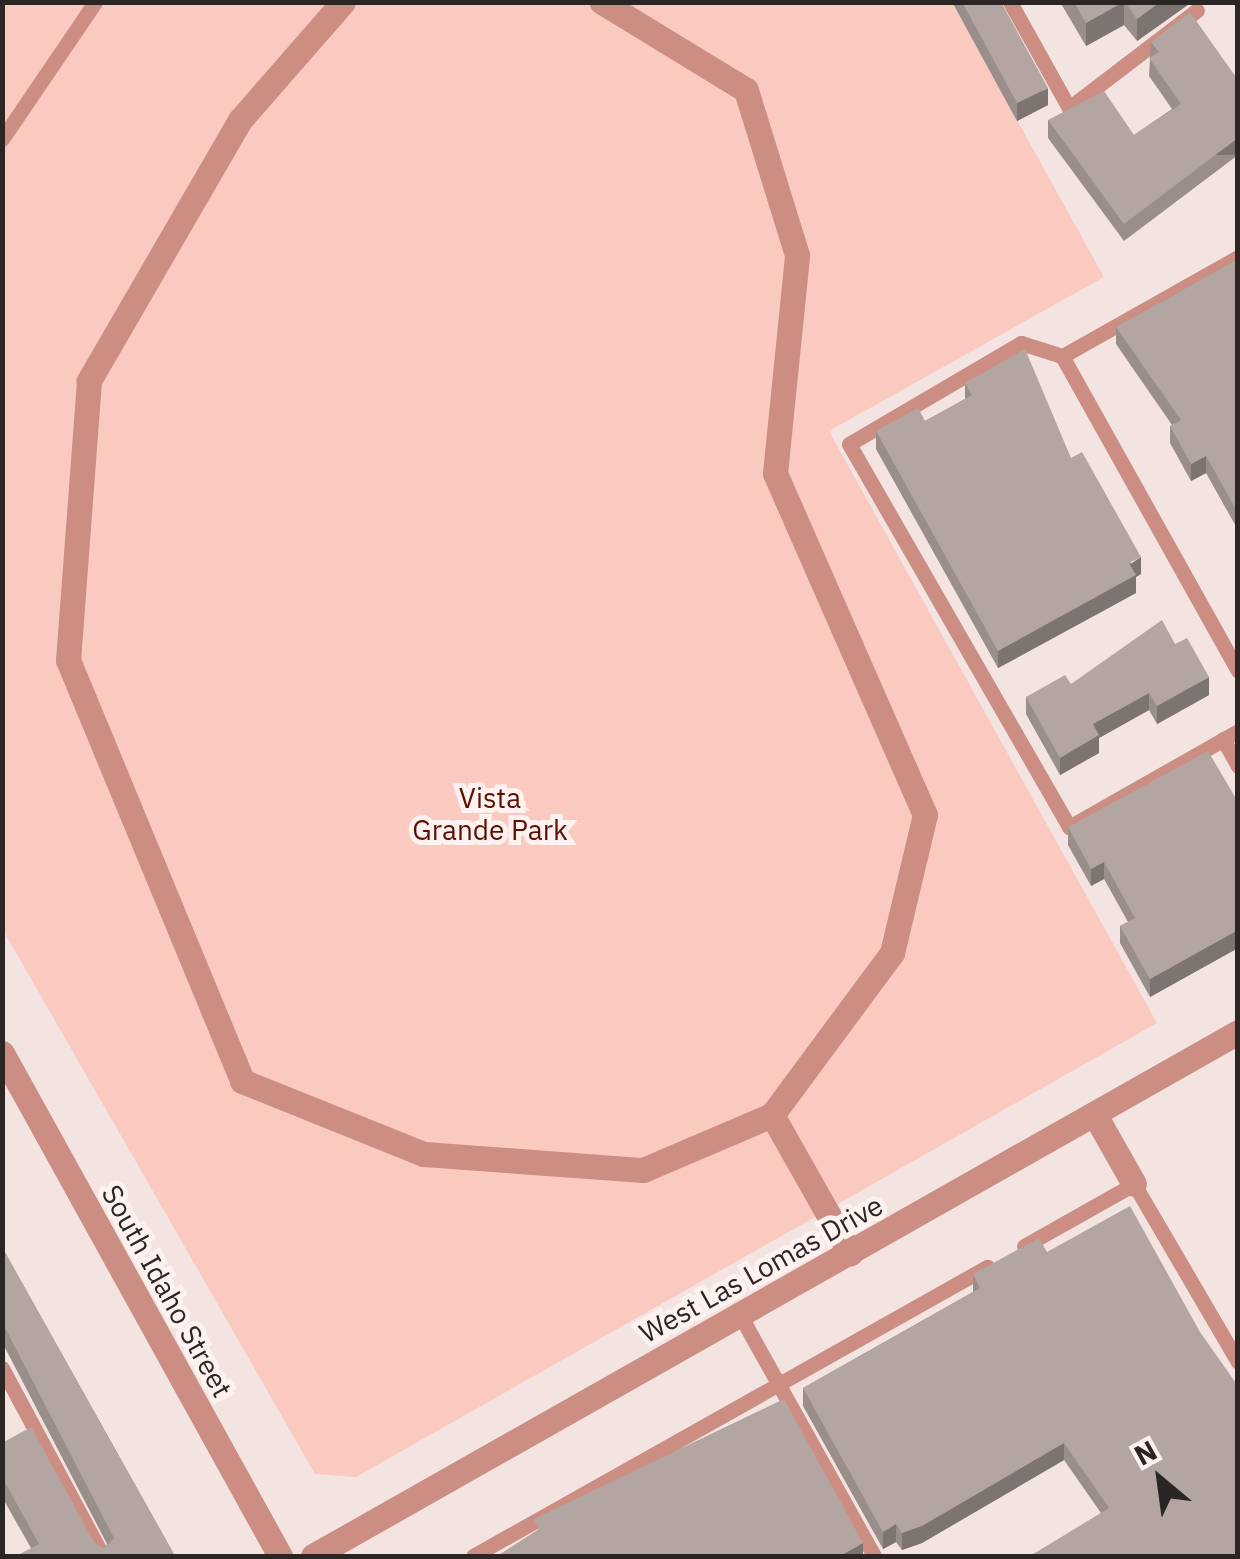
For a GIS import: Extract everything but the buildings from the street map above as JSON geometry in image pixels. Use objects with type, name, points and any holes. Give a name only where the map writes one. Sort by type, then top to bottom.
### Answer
[{"type":"street","points":[[343,2],[240,120],[89,381],[68,660],[242,1081],[424,1154],[643,1170],[772,1114],[892,953],[925,815],[775,473],[797,256],[746,90],[602,2]]},
{"type":"street","name":"West Las Lomas Drive","points":[[313,1556],[1238,1032]]},
{"type":"street","name":"South Idaho Street","points":[[2,1053],[280,1556]]},
{"type":"street","points":[[772,1114],[850,1253]]},
{"type":"street","points":[[1095,1115],[1134,1184]]},
{"type":"lane","points":[[2,138],[95,2]]},
{"type":"lane","points":[[1010,2],[1069,108],[1197,10]]},
{"type":"lane","points":[[1062,356],[1238,257]]},
{"type":"lane","points":[[1238,671],[1062,356],[1021,343],[849,444],[1069,826],[1230,735],[1238,766]]},
{"type":"lane","points":[[473,1556],[1134,1184],[1238,1362]]},
{"type":"lane","points":[[740,1315],[874,1556]]},
{"type":"lane","points":[[2,1368],[103,1556]]},
{"type":"green space","name":"Vista Grande Park","points":[[2,3],[952,3],[1104,277],[829,431],[1157,1023],[356,1477],[315,1474],[3,930]]}]
